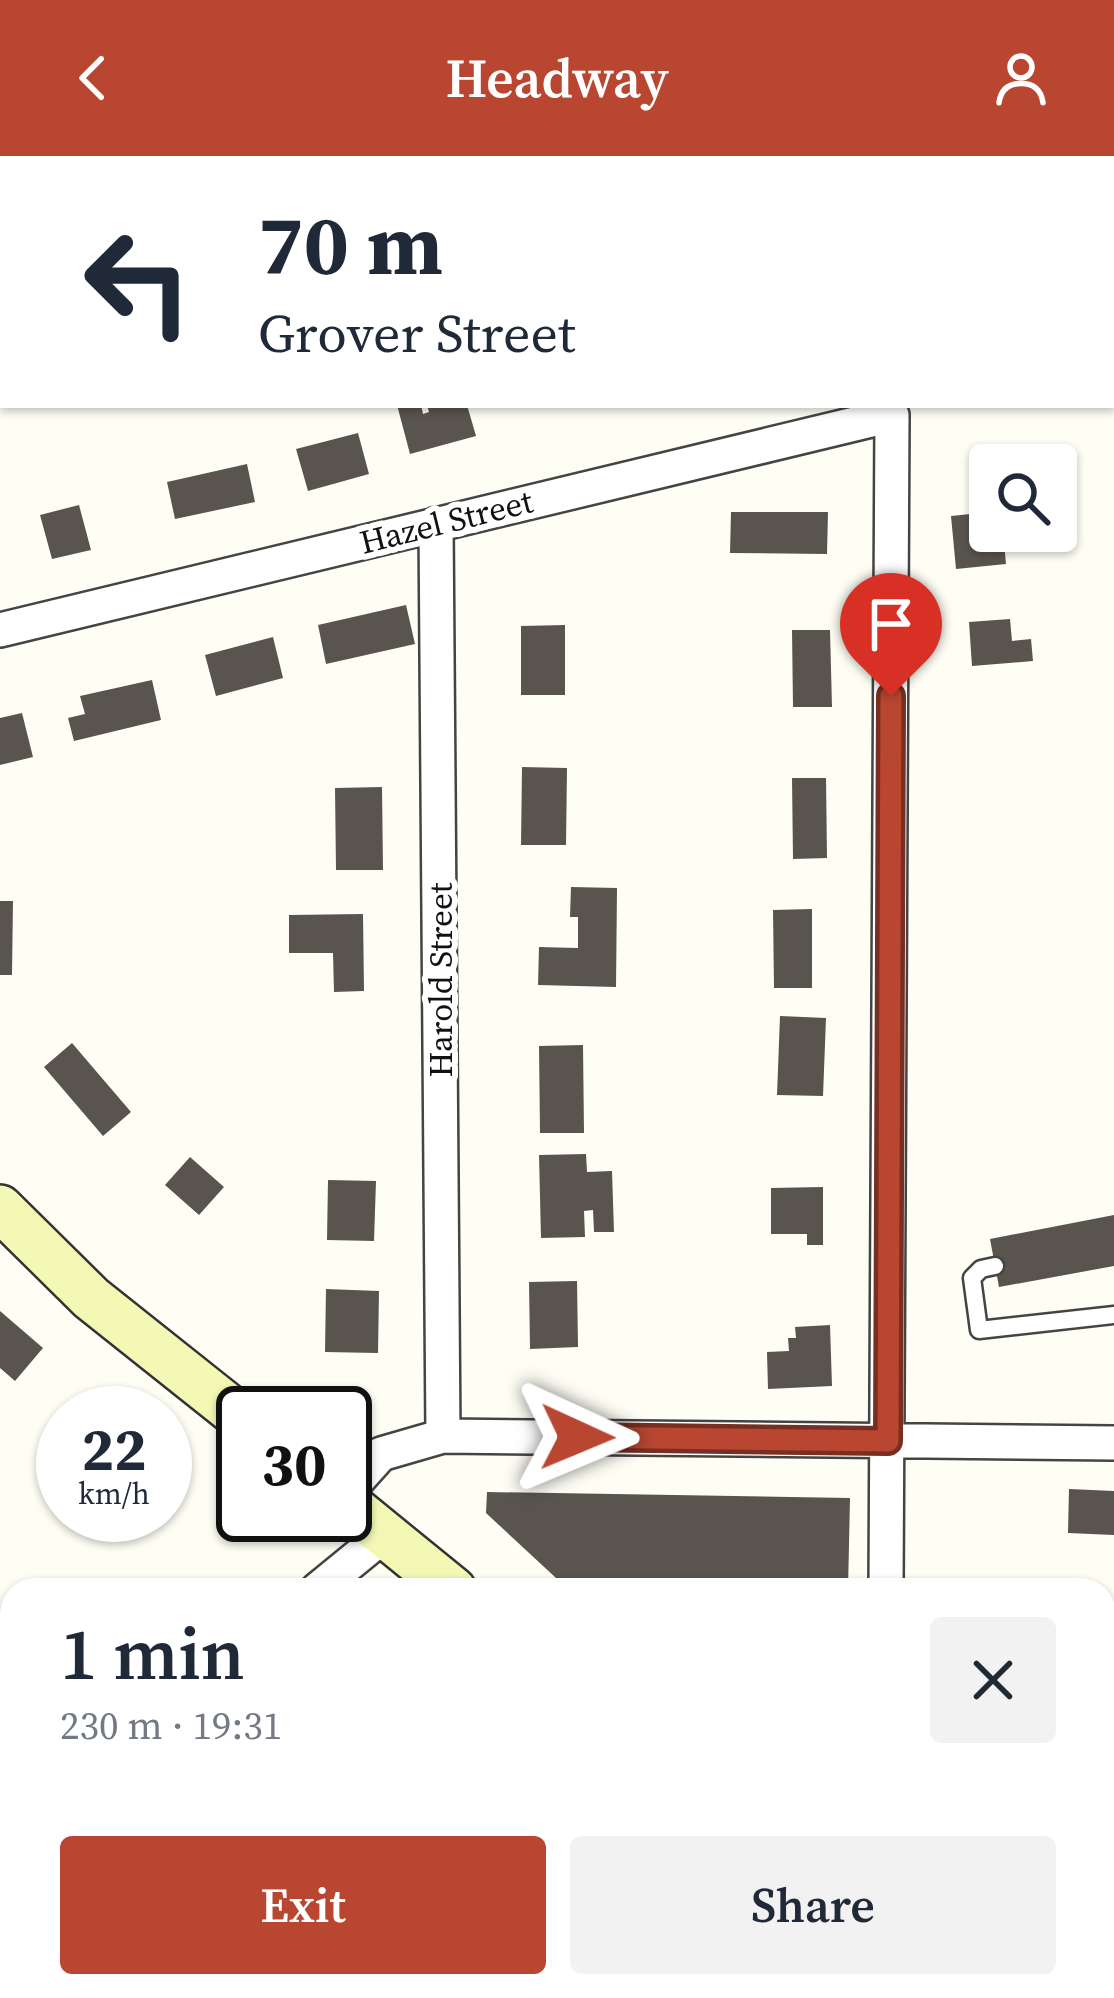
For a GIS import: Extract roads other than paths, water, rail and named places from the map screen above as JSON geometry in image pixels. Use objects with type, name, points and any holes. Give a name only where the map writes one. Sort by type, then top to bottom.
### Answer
[{"type":"street","name":"Hazel Street","points":[[0,630],[892,415],[888,1441]]},
{"type":"street","name":"Harold Street","points":[[436,524],[443,1436]]},
{"type":"street","points":[[0,1208],[91,1298],[216,1398]]},
{"type":"street","points":[[372,1465],[381,1454],[443,1436],[1114,1443]]},
{"type":"street","points":[[886,1578],[888,1441]]},
{"type":"street","points":[[372,1525],[432,1578]]},
{"type":"street","points":[[332,1578],[383,1536]]},
{"type":"lane","points":[[995,1266],[981,1269],[972,1278],[979,1330],[1114,1315]]}]
